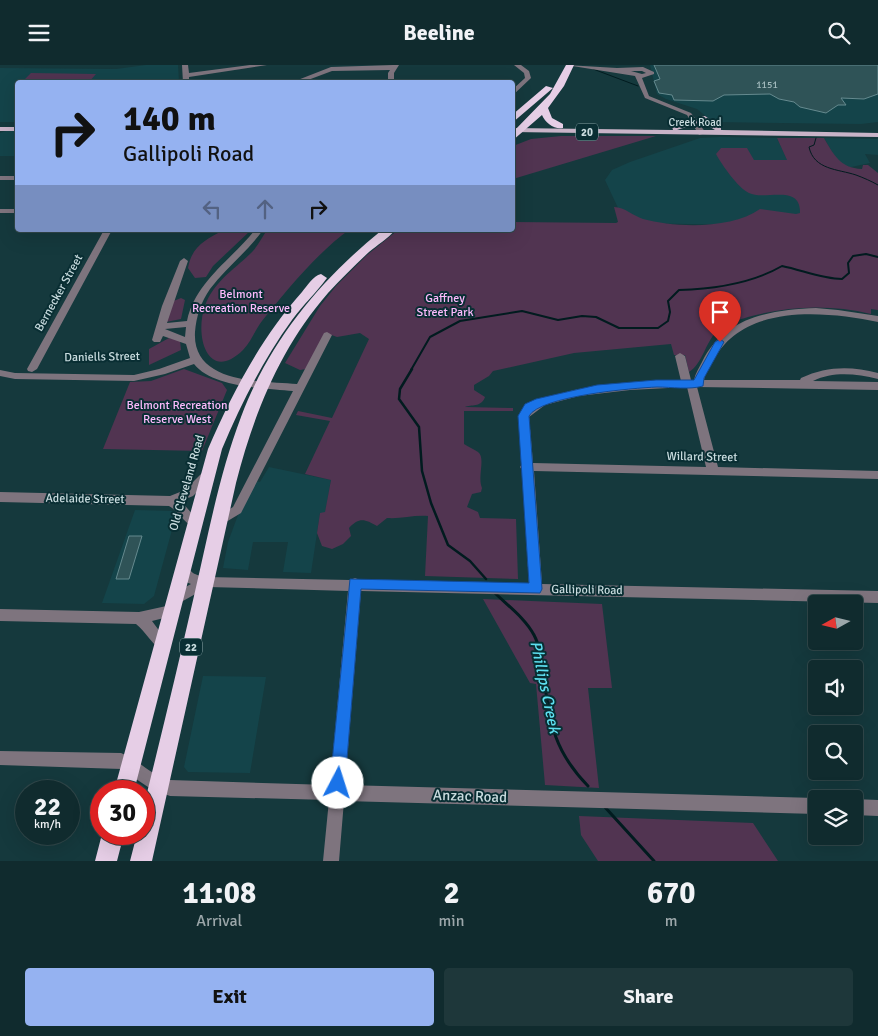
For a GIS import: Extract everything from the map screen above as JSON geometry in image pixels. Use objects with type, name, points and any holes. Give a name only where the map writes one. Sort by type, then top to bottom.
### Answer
[{"type":"highway","points":[[515,117],[544,93],[562,65]]},
{"type":"highway","points":[[518,128],[544,108],[559,90],[569,65]]},
{"type":"highway","points":[[515,112],[526,108]]},
{"type":"highway","points":[[544,108],[548,119],[560,126]]},
{"type":"highway","name":"Old Cleveland Road","points":[[127,780],[206,476],[219,439],[245,381],[274,335],[304,296],[335,264],[371,232]]},
{"type":"highway","name":"22","points":[[141,861],[242,433],[263,384],[284,345],[317,298],[351,262],[387,232]]},
{"type":"highway","points":[[106,861],[110,845]]},
{"type":"main road","name":"Creek Road","points":[[518,128],[560,126],[702,127],[808,132],[878,130]]},
{"type":"main road","points":[[1,127],[15,127]]},
{"type":"main road","name":"Creek Road","points":[[518,128],[702,127],[808,132]]},
{"type":"main road","name":"Creek Road","points":[[822,132],[878,135]]},
{"type":"street","points":[[185,65],[188,75],[187,80]]},
{"type":"street","points":[[188,75],[264,65]]},
{"type":"street","points":[[515,91],[528,78],[527,71],[517,65]]},
{"type":"street","points":[[569,65],[641,72],[647,97],[686,113],[702,127]]},
{"type":"street","points":[[300,80],[323,71],[341,68],[395,67],[392,80]]},
{"type":"street","points":[[305,78],[310,80]]},
{"type":"street","points":[[0,178],[15,178]]},
{"type":"street","points":[[0,211],[15,211]]},
{"type":"street","name":"Bernecker Street","points":[[32,369],[107,232]]},
{"type":"street","points":[[258,232],[247,246],[206,287],[194,311],[191,324],[190,342],[194,357],[201,367],[212,373],[245,381],[300,388]]},
{"type":"street","points":[[159,332],[184,261]]},
{"type":"street","points":[[692,383],[698,380],[716,346],[753,321],[800,311],[844,312],[878,319]]},
{"type":"street","points":[[159,332],[191,324]]},
{"type":"street","points":[[159,332],[190,342]]},
{"type":"street","points":[[221,520],[235,513],[328,335]]},
{"type":"street","points":[[680,356],[692,383],[713,471]]},
{"type":"street","name":"Daniells Street","points":[[0,372],[32,369],[135,370],[194,357]]},
{"type":"street","name":"Daniells Street","points":[[0,372],[14,376],[129,378],[161,372],[194,357]]},
{"type":"street","points":[[807,385],[805,380],[842,370],[878,376]]},
{"type":"street","points":[[536,589],[526,467],[524,416],[528,407],[539,401],[597,389],[692,383],[878,386]]},
{"type":"street","name":"Willard Street","points":[[526,467],[878,475]]},
{"type":"street","name":"Adelaide Street","points":[[0,497],[171,501],[190,493],[206,476]]},
{"type":"street","points":[[171,501],[181,507],[194,523]]},
{"type":"street","points":[[182,569],[190,578],[206,582]]},
{"type":"street","points":[[0,615],[139,618],[172,605],[206,582]]},
{"type":"street","name":"Gallipoli Road","points":[[206,582],[355,583],[878,597]]},
{"type":"street","points":[[331,861],[355,583]]},
{"type":"street","points":[[139,618],[150,627],[162,644]]},
{"type":"street","points":[[0,758],[118,760],[131,765]]},
{"type":"street","name":"Anzac Road","points":[[131,765],[159,785],[170,788],[337,791],[808,806]]},
{"type":"street","points":[[863,807],[878,808]]},
{"type":"shaded area","points":[[146,65],[178,65],[179,80],[15,80],[15,122],[0,122],[0,68],[116,69]]},
{"type":"shaded area","points":[[650,65],[878,65],[878,122],[861,124],[713,122],[697,109],[666,99],[657,94]]},
{"type":"shaded area","points":[[15,131],[15,156],[0,156],[0,133]]},
{"type":"shaded area","points":[[700,138],[777,138],[818,226],[625,223],[605,180],[612,170]]},
{"type":"shaded area","points":[[824,138],[878,139],[878,155],[865,154],[870,163],[842,169]]},
{"type":"shaded area","points":[[269,467],[331,480],[325,513],[320,513],[311,573],[283,572],[288,542],[253,542],[248,570],[223,568],[228,542],[238,515],[255,481],[260,482]]},
{"type":"shaded area","points":[[135,510],[174,511],[176,515],[154,596],[144,604],[102,603]]},
{"type":"shaded area","points":[[203,676],[266,677],[250,773],[188,772],[184,767]]},
{"type":"green space","points":[[31,73],[96,74],[91,80],[24,80]]},
{"type":"green space","points":[[561,136],[656,136],[515,178],[515,145],[531,139]]},
{"type":"green space","name":"Gaffney Street Park","points":[[777,138],[824,138],[835,155],[843,163],[862,169],[863,165],[868,165],[878,173],[878,310],[871,309],[871,314],[840,309],[809,308],[779,310],[748,317],[724,326],[717,331],[698,363],[689,372],[685,355],[674,355],[671,344],[574,353],[493,371],[489,376],[474,385],[474,390],[485,397],[481,403],[465,407],[513,408],[513,411],[464,411],[464,444],[480,455],[482,488],[481,492],[472,494],[467,507],[478,512],[480,518],[516,519],[518,579],[425,576],[428,516],[387,518],[377,526],[362,520],[349,528],[351,536],[343,544],[332,549],[322,546],[317,533],[320,513],[325,512],[331,480],[305,474],[330,421],[296,415],[298,411],[332,418],[369,339],[360,333],[337,337],[326,333],[306,369],[300,370],[285,363],[320,306],[336,286],[367,255],[396,232],[515,232],[515,222],[616,223],[618,222],[614,207],[622,208],[643,219],[687,225],[703,225],[735,220],[748,216],[760,209],[796,214],[800,213],[799,204],[795,198],[749,193],[731,176],[716,154],[721,148],[747,148],[754,160],[787,160]]},
{"type":"green space","points":[[221,232],[249,232],[213,266],[206,277],[195,278],[188,268],[190,260],[196,249]]},
{"type":"green space","name":"Belmont Recreation Reserve","points":[[266,232],[347,232],[314,260],[292,285],[262,321],[243,350],[231,359],[221,362],[213,359],[207,352],[203,342],[201,330],[205,306],[213,290],[258,244]]},
{"type":"green space","points":[[181,298],[185,300],[181,319],[166,322],[171,302]]},
{"type":"green space","points":[[169,338],[180,340],[181,350],[149,365],[149,349]]},
{"type":"green space","name":"Belmont Recreation Reserve West","points":[[184,369],[222,383],[227,390],[202,451],[103,449],[130,382],[151,381]]},
{"type":"green space","points":[[483,599],[602,604],[612,688],[588,688],[599,788],[545,785],[536,684],[530,683]]},
{"type":"green space","points":[[579,816],[753,823],[778,861],[598,861],[581,835]]},
{"type":"building","points":[[654,65],[878,65],[878,94],[864,99],[841,98],[846,105],[838,105],[826,113],[800,107],[794,102],[779,99],[770,94],[724,95],[713,101],[674,100],[672,95],[659,93],[654,81],[660,79]]},
{"type":"building","points":[[129,536],[142,536],[129,579],[116,579]]},
{"type":"waterway","name":"Phillips Creek","points":[[593,69],[638,86]]},
{"type":"waterway","name":"Phillips Creek","points":[[816,138],[814,145],[809,147],[812,155],[821,164],[835,170],[856,175],[878,185]]},
{"type":"waterway","name":"Phillips Creek","points":[[411,370],[430,337],[460,321],[522,311],[558,320],[582,316],[596,317],[619,328],[658,328],[668,321],[670,312],[668,301],[679,290],[706,288],[745,281],[782,266],[820,276],[842,279],[849,273],[848,263],[853,256],[866,254],[878,257]]},
{"type":"waterway","name":"Phillips Creek","points":[[412,369],[400,389],[399,399],[419,427],[422,471],[431,503],[448,545],[470,561],[486,579]]},
{"type":"waterway","name":"Phillips Creek","points":[[495,593],[521,618],[534,635],[540,651],[549,710],[556,737],[568,761],[588,786]]},
{"type":"waterway","name":"Phillips Creek","points":[[603,805],[654,861]]},
{"type":"route","points":[[338,783],[355,583],[536,589],[526,467],[525,411],[528,407],[539,401],[597,389],[656,383],[699,383],[699,378],[714,349],[720,342]]}]
